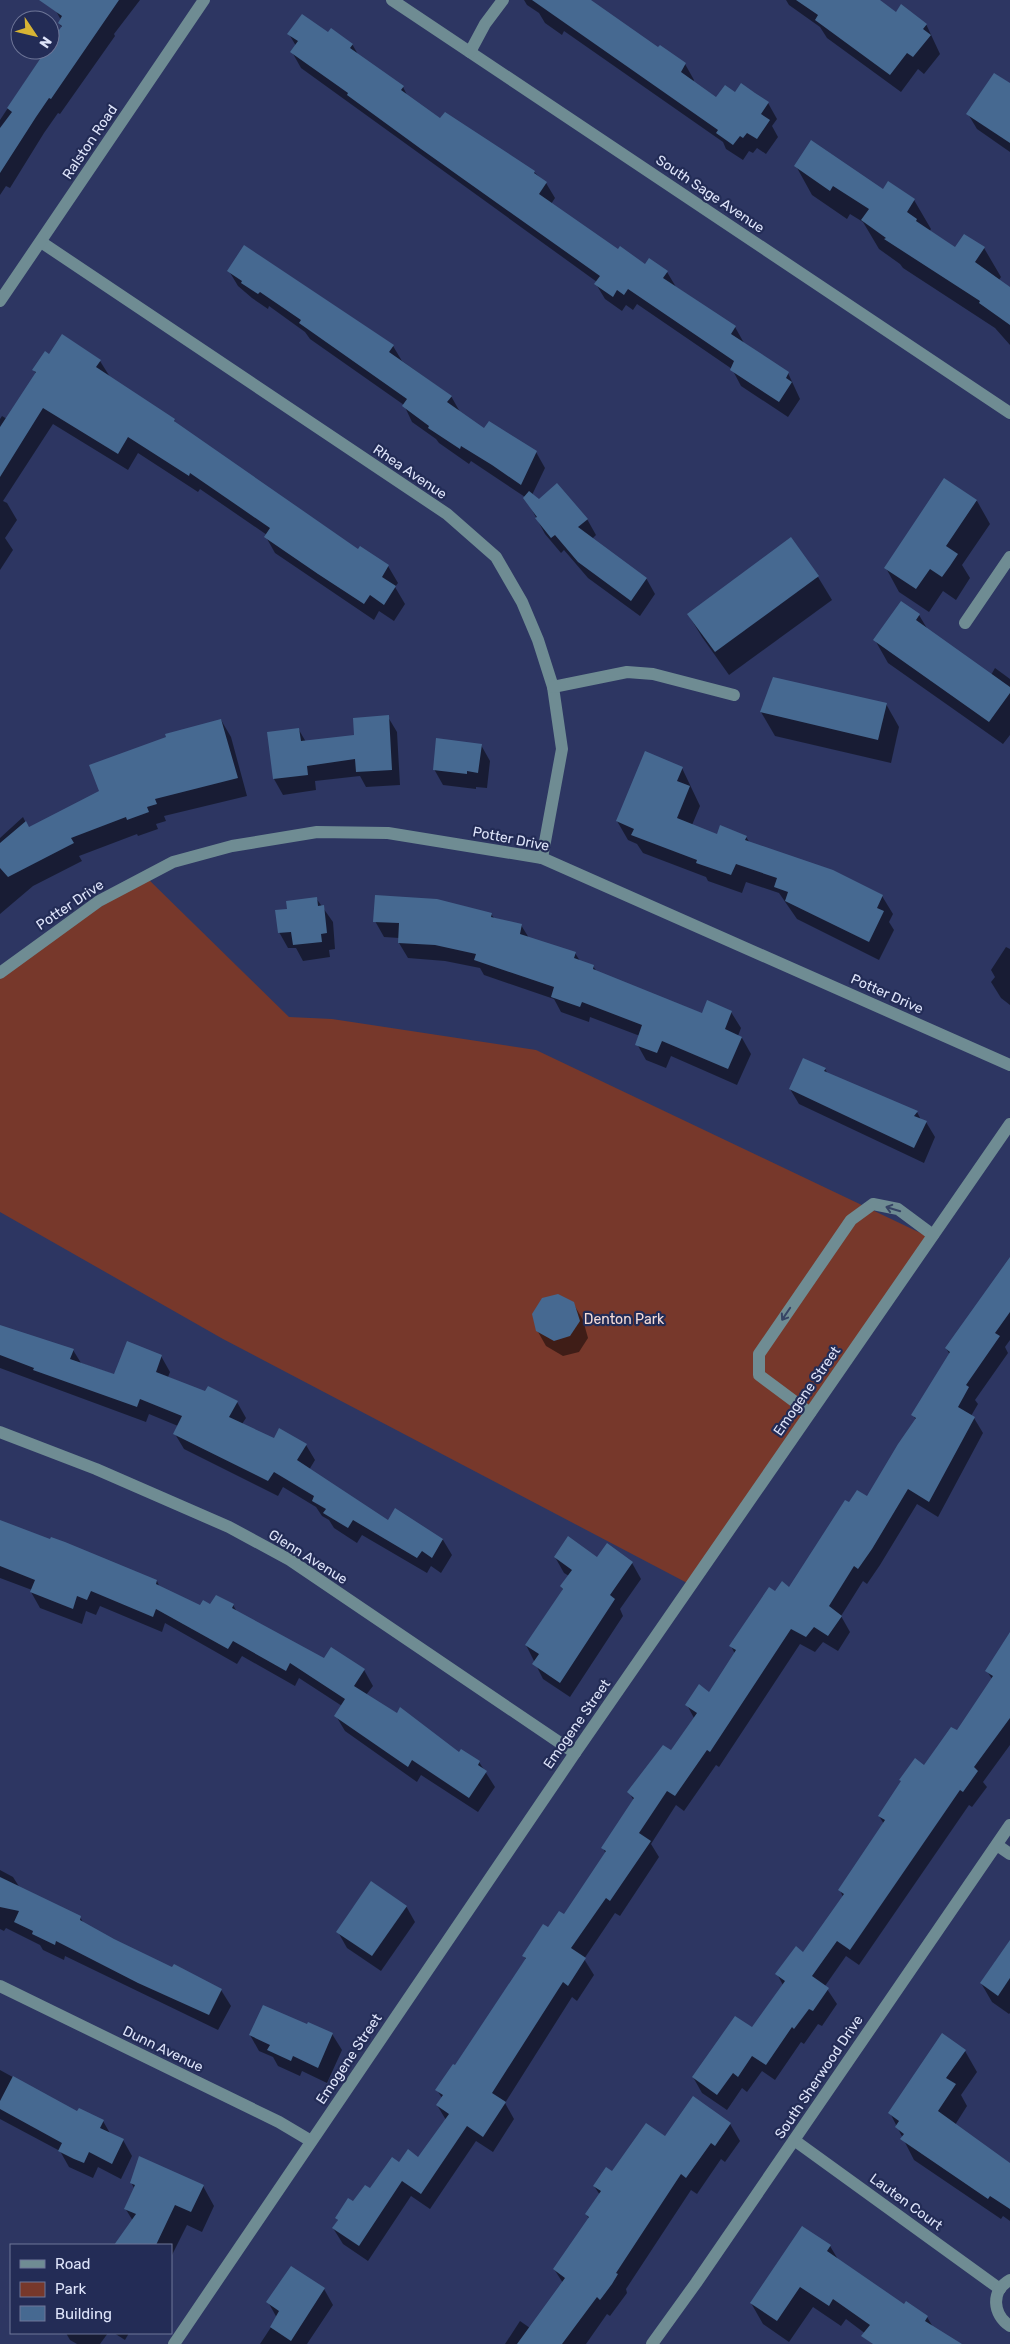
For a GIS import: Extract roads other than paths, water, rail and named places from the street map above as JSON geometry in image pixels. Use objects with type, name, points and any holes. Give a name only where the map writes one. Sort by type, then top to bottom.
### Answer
[{"type":"street","name":"Ralston Road","points":[[0,301],[204,0]]},
{"type":"street","name":"South Sage Avenue","points":[[392,0],[1010,413]]},
{"type":"street","points":[[470,52],[485,24],[502,0]]},
{"type":"street","name":"Rhea Avenue","points":[[41,242],[454,520],[496,557],[522,602],[538,640],[553,686],[562,749],[542,858]]},
{"type":"street","points":[[964,623],[1010,557]]},
{"type":"street","points":[[553,686],[626,672],[644,673],[734,695]]},
{"type":"street","name":"Potter Drive","points":[[0,973],[99,901],[173,862],[232,846],[317,832],[388,833],[542,858],[1010,1065]]},
{"type":"street","name":"Emogene Street","points":[[174,2344],[575,1753],[1010,1124]]},
{"type":"street","points":[[810,1413],[759,1375],[759,1354],[845,1228],[851,1220],[873,1204],[898,1209],[933,1235]]},
{"type":"street","name":"Glenn Avenue","points":[[0,1432],[96,1469],[220,1523],[290,1560],[575,1753]]},
{"type":"street","name":"South Sherwood Drive","points":[[652,2344],[1010,1825]]},
{"type":"street","points":[[997,1845],[1010,1854]]},
{"type":"street","name":"Dunn Avenue","points":[[0,1986],[279,2122],[311,2141]]},
{"type":"street","name":"Lauten Court","points":[[794,2140],[1000,2289]]},
{"type":"street","points":[[1010,2280],[1000,2289],[996,2305],[1002,2320],[1010,2326]]},
{"type":"park label","name":"Denton Park","points":[[624,1319]]}]
